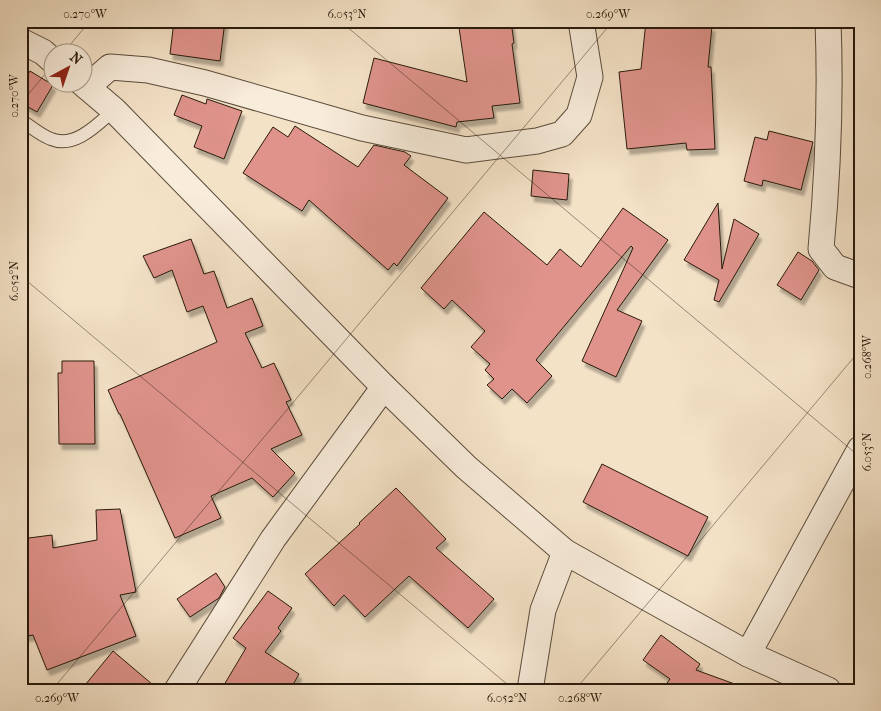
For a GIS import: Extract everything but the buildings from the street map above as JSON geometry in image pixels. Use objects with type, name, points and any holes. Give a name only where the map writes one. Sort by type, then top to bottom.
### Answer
[{"type":"street","points":[[92,79],[110,67],[148,70],[205,83],[362,128],[466,150],[537,140],[562,134],[580,115],[590,77],[580,21]]},
{"type":"street","points":[[828,21],[830,95],[827,190],[821,249],[835,267],[860,276]]},
{"type":"street","points":[[22,43],[42,52]]},
{"type":"street","points":[[92,92],[114,110],[384,387],[466,467],[565,552],[748,654],[828,690]]},
{"type":"street","points":[[177,690],[272,539],[384,387]]},
{"type":"street","points":[[748,654],[860,449]]},
{"type":"street","points":[[530,690],[543,610],[565,552]]},
{"type":"lane","points":[[21,120],[51,140],[62,141],[88,133],[114,110]]}]
